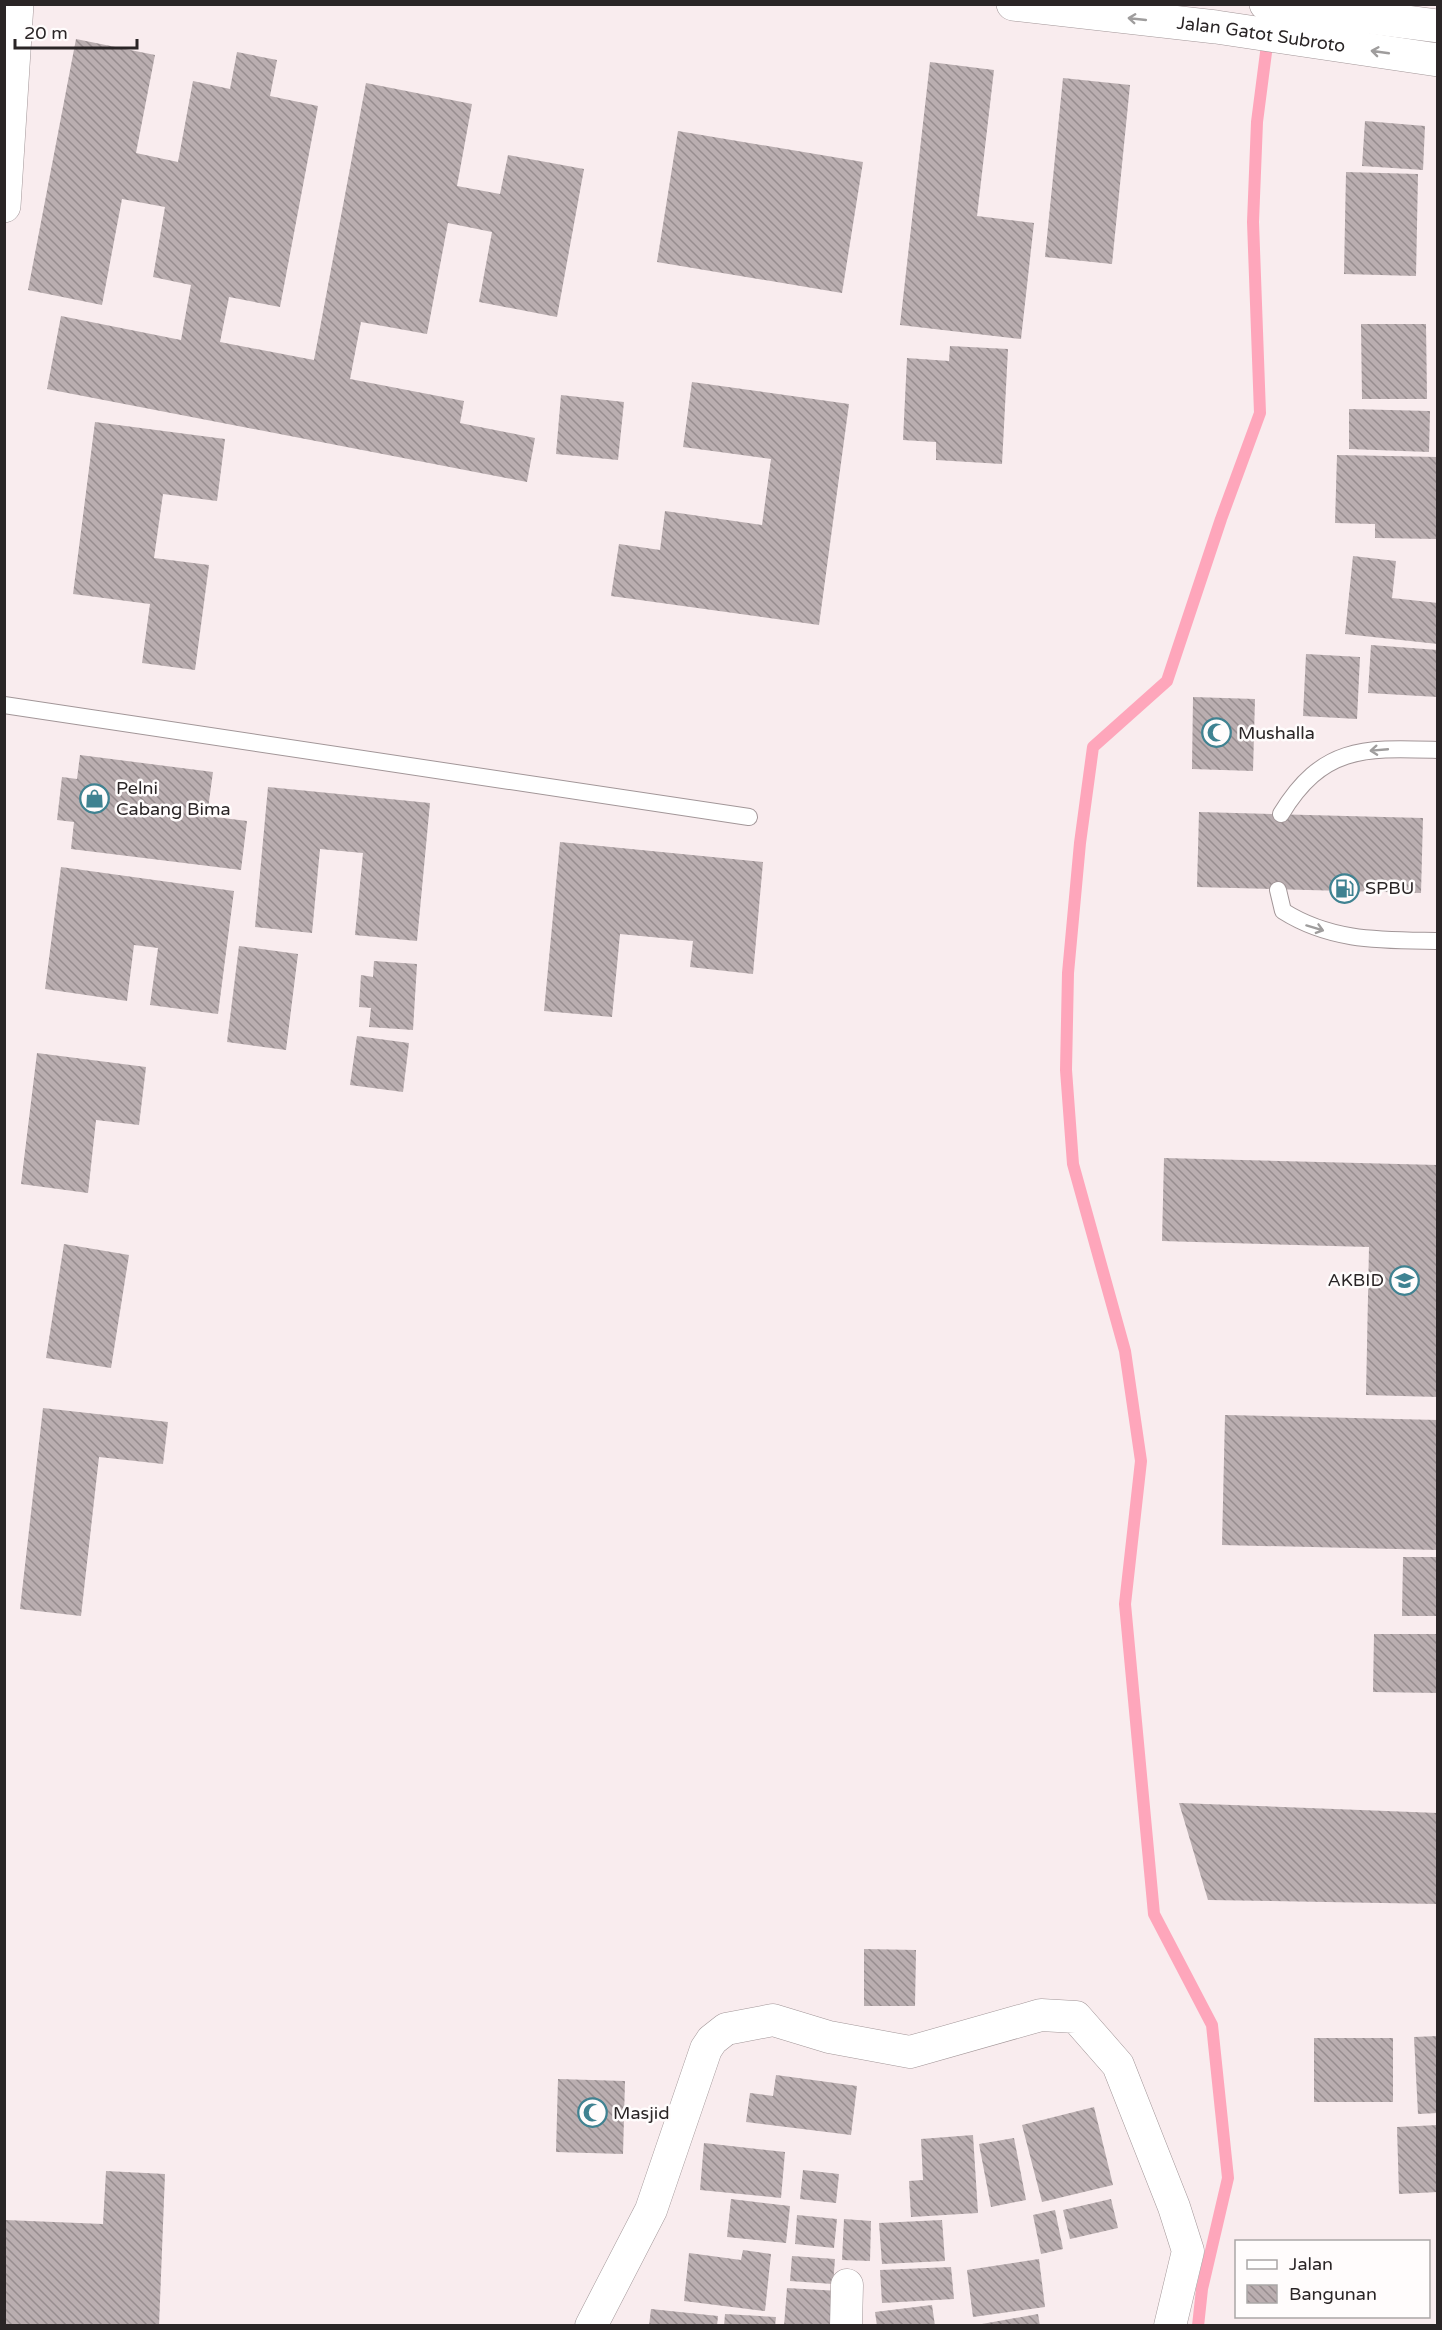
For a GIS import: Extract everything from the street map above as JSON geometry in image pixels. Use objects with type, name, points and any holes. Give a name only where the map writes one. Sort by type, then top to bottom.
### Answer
[{"type":"street","points":[[4,207],[17,4]]},
{"type":"street","name":"Jalan Gatot Subroto","points":[[1013,4],[1216,27],[1437,26]]},
{"type":"street","name":"Jalan Gatot Subroto","points":[[1266,4],[1309,27],[1437,60]]},
{"type":"street","points":[[591,2325],[651,2210],[706,2049],[712,2040],[726,2029],[773,2020],[829,2037],[910,2052],[1041,2015],[1076,2017],[1118,2065],[1174,2207],[1188,2251],[1170,2325]]},
{"type":"street","points":[[846,2325],[847,2284]]},
{"type":"lane","points":[[4,705],[749,817]]},
{"type":"lane","points":[[1281,814],[1294,793],[1311,776],[1330,762],[1354,752],[1391,749],[1437,750]]},
{"type":"lane","points":[[1278,890],[1284,911],[1305,925],[1339,935],[1381,940],[1437,941]]},
{"type":"building","points":[[76,39],[155,55],[136,153],[178,162],[193,81],[230,89],[237,52],[277,60],[270,96],[318,106],[280,307],[229,297],[220,342],[314,360],[366,83],[472,104],[457,186],[500,194],[508,155],[584,169],[557,317],[479,302],[492,232],[448,223],[427,334],[361,322],[350,379],[464,401],[460,423],[535,438],[527,482],[47,389],[61,316],[181,340],[191,285],[153,277],[165,207],[122,199],[102,305],[28,290]]},
{"type":"building","points":[[930,62],[994,70],[977,216],[1034,223],[1021,339],[900,325]]},
{"type":"building","points":[[1063,78],[1130,85],[1112,264],[1045,257]]},
{"type":"building","points":[[1365,121],[1425,126],[1423,170],[1362,166]]},
{"type":"building","points":[[678,131],[863,162],[842,293],[657,262]]},
{"type":"building","points":[[1346,172],[1418,174],[1416,276],[1344,274]]},
{"type":"building","points":[[1361,324],[1426,324],[1427,399],[1362,399]]},
{"type":"building","points":[[950,346],[1008,349],[1002,464],[936,460],[936,442],[903,440],[907,358],[949,361]]},
{"type":"building","points":[[692,382],[849,404],[819,625],[611,596],[619,544],[660,550],[665,511],[762,525],[771,459],[683,447]]},
{"type":"building","points":[[561,395],[624,402],[618,460],[556,454]]},
{"type":"building","points":[[1349,409],[1430,411],[1429,452],[1349,449]]},
{"type":"building","points":[[95,422],[225,439],[217,501],[163,494],[154,558],[209,565],[195,670],[142,663],[150,604],[73,594]]},
{"type":"building","points":[[1337,455],[1438,457],[1438,539],[1375,538],[1375,524],[1335,523]]},
{"type":"building","points":[[1353,556],[1396,561],[1392,598],[1438,603],[1438,644],[1345,634]]},
{"type":"building","points":[[1371,645],[1438,650],[1438,697],[1368,693]]},
{"type":"building","points":[[1306,654],[1360,657],[1357,719],[1303,716]]},
{"type":"building","points":[[1193,697],[1255,699],[1253,771],[1192,769]]},
{"type":"building","points":[[80,755],[213,772],[207,816],[247,821],[241,870],[71,849],[74,822],[57,820],[62,777],[77,779]]},
{"type":"building","points":[[268,787],[430,803],[417,941],[355,935],[363,853],[320,849],[312,933],[255,927]]},
{"type":"building","points":[[1199,812],[1423,818],[1421,893],[1197,887]]},
{"type":"building","points":[[560,842],[763,862],[753,974],[690,967],[693,941],[620,934],[612,1017],[544,1011]]},
{"type":"building","points":[[61,867],[234,891],[218,1014],[150,1005],[158,948],[134,945],[127,1001],[45,989]]},
{"type":"building","points":[[239,946],[298,954],[286,1050],[227,1042]]},
{"type":"building","points":[[374,961],[417,964],[413,1030],[369,1027],[371,1008],[359,1007],[361,975],[373,977]]},
{"type":"building","points":[[357,1036],[409,1043],[403,1092],[350,1085]]},
{"type":"building","points":[[37,1053],[146,1067],[139,1125],[96,1120],[88,1193],[21,1184]]},
{"type":"building","points":[[1164,1158],[1438,1165],[1438,1397],[1366,1395],[1369,1247],[1162,1241]]},
{"type":"building","points":[[64,1244],[129,1255],[111,1368],[46,1358]]},
{"type":"building","points":[[43,1408],[168,1422],[163,1464],[99,1457],[81,1616],[20,1609]]},
{"type":"building","points":[[1225,1415],[1438,1420],[1438,1550],[1222,1545]]},
{"type":"building","points":[[1403,1557],[1438,1557],[1438,1616],[1402,1616]]},
{"type":"building","points":[[1374,1634],[1438,1634],[1438,1693],[1373,1692]]},
{"type":"building","points":[[1179,1803],[1438,1813],[1438,1904],[1208,1900]]},
{"type":"building","points":[[864,1949],[916,1950],[915,2006],[864,2006]]},
{"type":"building","points":[[1438,2036],[1438,2113],[1418,2114],[1414,2037]]},
{"type":"building","points":[[1314,2038],[1393,2038],[1393,2102],[1314,2102]]},
{"type":"building","points":[[776,2075],[857,2086],[851,2135],[746,2122],[750,2093],[773,2096]]},
{"type":"building","points":[[558,2079],[625,2081],[623,2154],[556,2152]]},
{"type":"building","points":[[1094,2107],[1113,2185],[1042,2202],[1022,2125]]},
{"type":"building","points":[[1438,2125],[1438,2192],[1399,2194],[1397,2127]]},
{"type":"building","points":[[973,2135],[978,2213],[911,2217],[909,2181],[923,2180],[921,2139]]},
{"type":"building","points":[[1014,2138],[1026,2200],[991,2207],[979,2144]]},
{"type":"building","points":[[704,2143],[785,2152],[781,2198],[700,2190]]},
{"type":"building","points":[[803,2170],[839,2174],[836,2203],[800,2199]]},
{"type":"building","points":[[106,2171],[165,2174],[159,2326],[4,2326],[5,2220],[103,2224]]},
{"type":"building","points":[[731,2199],[790,2206],[786,2243],[727,2237]]},
{"type":"building","points":[[1111,2199],[1118,2228],[1070,2239],[1063,2210]]},
{"type":"building","points":[[1055,2210],[1063,2249],[1041,2254],[1033,2215]]},
{"type":"building","points":[[797,2215],[837,2219],[834,2248],[795,2244]]},
{"type":"building","points":[[844,2219],[871,2221],[870,2261],[842,2260]]},
{"type":"building","points":[[942,2220],[945,2261],[882,2264],[879,2223]]},
{"type":"building","points":[[743,2250],[771,2254],[765,2311],[684,2301],[689,2253],[741,2260]]},
{"type":"building","points":[[792,2256],[835,2259],[833,2284],[790,2281]]},
{"type":"building","points":[[1039,2259],[1045,2307],[973,2317],[967,2270]]},
{"type":"building","points":[[951,2267],[954,2299],[882,2303],[880,2270]]},
{"type":"building","points":[[787,2288],[839,2291],[837,2326],[784,2326]]},
{"type":"building","points":[[932,2305],[935,2326],[877,2326],[875,2312]]},
{"type":"building","points":[[651,2309],[718,2316],[717,2326],[649,2326]]},
{"type":"building","points":[[725,2314],[776,2317],[775,2326],[724,2326]]},
{"type":"building","points":[[1038,2314],[1040,2326],[982,2326],[982,2324]]},
{"type":"waterway","points":[[1198,2326],[1202,2289],[1228,2178],[1212,2025],[1154,1914],[1125,1604],[1141,1461],[1125,1351],[1073,1164],[1066,1070],[1068,973],[1080,843],[1093,747],[1167,681],[1221,519],[1260,413],[1253,222],[1257,122],[1268,37]]},
{"type":"place","name":"Mushalla","points":[[1217,733]]},
{"type":"place","name":"Pelni Cabang Bima","points":[[95,798]]},
{"type":"place","name":"SPBU","points":[[1344,888]]},
{"type":"place","name":"AKBID","points":[[1405,1280]]},
{"type":"place","name":"Masjid","points":[[592,2113]]}]
